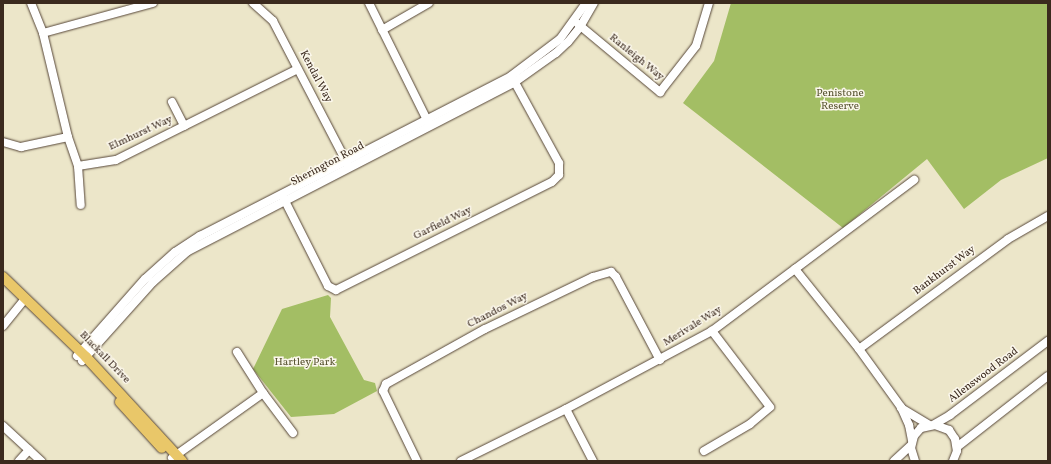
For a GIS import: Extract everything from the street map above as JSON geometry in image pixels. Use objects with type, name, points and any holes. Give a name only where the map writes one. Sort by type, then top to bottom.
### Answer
[{"type":"main road","name":"Blackall Drive","points":[[3,277],[24,301],[82,356],[176,459]]},
{"type":"main road","name":"Blackall Drive","points":[[3,286],[24,301]]},
{"type":"street","points":[[31,3],[43,33],[68,137],[78,166],[80,205]]},
{"type":"street","points":[[43,33],[143,4],[153,3]]},
{"type":"street","name":"Kendal Way","points":[[253,3],[273,21],[347,164]]},
{"type":"street","points":[[369,3],[429,124]]},
{"type":"street","points":[[382,30],[429,3]]},
{"type":"street","name":"Sherington Road","points":[[578,24],[586,3]]},
{"type":"street","name":"Sherington Road","points":[[82,356],[145,279],[175,252],[429,124],[513,79],[556,53],[594,3]]},
{"type":"street","name":"Ranleigh Way","points":[[578,24],[660,92],[696,46],[709,3]]},
{"type":"street","name":"Elmhurst Way","points":[[78,166],[116,160],[298,70]]},
{"type":"street","name":"Garfield Way","points":[[283,197],[328,286],[336,290],[552,182],[559,174],[560,163],[513,79]]},
{"type":"street","points":[[172,102],[184,126]]},
{"type":"street","points":[[3,142],[21,147],[68,137]]},
{"type":"street","name":"Merivale Way","points":[[461,461],[566,410],[712,331],[914,180]]},
{"type":"street","name":"Bankhurst Way","points":[[860,349],[978,260],[1048,216]]},
{"type":"street","points":[[795,269],[860,349],[901,407],[909,425],[915,461]]},
{"type":"street","name":"Chandos Way","points":[[417,461],[383,391],[386,384],[485,330],[594,277],[611,272],[616,276],[660,360]]},
{"type":"street","points":[[3,326],[24,301]]},
{"type":"street","points":[[704,451],[750,424],[770,407],[712,331]]},
{"type":"street","name":"Allenswood Road","points":[[911,443],[919,430],[950,415],[1048,341]]},
{"type":"street","points":[[237,352],[263,393],[293,433]]},
{"type":"street","points":[[901,407],[931,425],[944,427],[951,432],[956,456],[1048,376]]},
{"type":"street","points":[[176,459],[263,393]]},
{"type":"street","points":[[566,410],[593,461]]},
{"type":"street","points":[[3,426],[41,461]]},
{"type":"street","points":[[894,461],[911,443]]},
{"type":"street","points":[[19,461],[29,450]]},
{"type":"green space","name":"Penistone Reserve","points":[[731,3],[1048,3],[1048,158],[1001,180],[964,209],[927,159],[843,228],[683,103],[714,61]]},
{"type":"green space","name":"Hartley Park","points":[[328,295],[331,298],[330,317],[364,380],[375,383],[377,391],[334,414],[291,417],[253,369],[282,309]]}]
